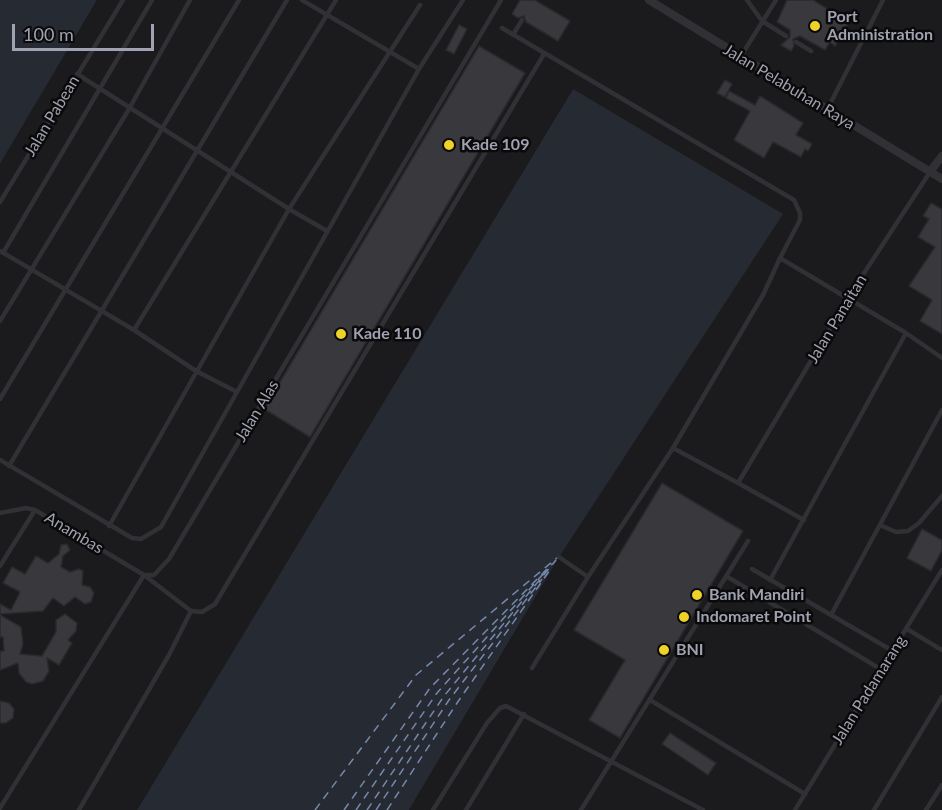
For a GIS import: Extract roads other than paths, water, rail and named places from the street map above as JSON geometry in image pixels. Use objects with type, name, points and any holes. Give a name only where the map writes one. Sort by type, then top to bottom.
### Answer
[{"type":"street","name":"Jalan Pelabuhan Raya","points":[[649,0],[942,179]]},
{"type":"street","points":[[930,172],[942,156]]},
{"type":"lane","name":"Jalan Pabean","points":[[0,202],[123,0]]},
{"type":"lane","points":[[152,0],[1,252],[134,330],[196,371],[237,392]]},
{"type":"lane","points":[[0,321],[30,268],[129,109],[190,0]]},
{"type":"lane","points":[[0,399],[239,0]]},
{"type":"lane","points":[[9,466],[287,0]]},
{"type":"lane","points":[[302,0],[419,69]]},
{"type":"lane","points":[[134,330],[336,0]]},
{"type":"lane","points":[[0,460],[132,538],[141,539],[161,527],[419,69],[463,0]]},
{"type":"lane","name":"Jalan Alas","points":[[0,808],[144,575],[154,575],[170,559],[501,0]]},
{"type":"lane","points":[[747,0],[762,21],[786,36]]},
{"type":"lane","points":[[740,57],[776,0]]},
{"type":"lane","points":[[827,110],[883,0]]},
{"type":"lane","points":[[109,526],[289,209],[420,5]]},
{"type":"lane","points":[[513,35],[522,20]]},
{"type":"lane","points":[[502,28],[794,200],[800,213],[800,220],[763,295],[673,448],[588,577],[532,668]]},
{"type":"lane","points":[[796,42],[811,51]]},
{"type":"lane","points":[[79,810],[169,656],[191,611],[202,612],[215,604],[544,54]]},
{"type":"lane","points":[[77,74],[162,130],[231,170],[289,209],[327,231]]},
{"type":"lane","name":"Jalan Panaitan","points":[[738,483],[848,300],[930,172]]},
{"type":"lane","points":[[780,258],[906,333],[942,358]]},
{"type":"lane","points":[[770,580],[906,333]]},
{"type":"lane","points":[[831,615],[942,410]]},
{"type":"lane","points":[[673,448],[804,520]]},
{"type":"lane","points":[[880,525],[896,532],[908,531],[919,523],[942,496]]},
{"type":"lane","name":"Anambas","points":[[0,513],[26,508],[34,510],[144,575],[191,611]]},
{"type":"lane","points":[[0,566],[34,510]]},
{"type":"lane","points":[[581,810],[748,541]]},
{"type":"lane","points":[[559,557],[588,577]]},
{"type":"lane","points":[[752,569],[893,651]]},
{"type":"lane","name":"Jalan Padamarang","points":[[795,810],[942,570]]},
{"type":"lane","points":[[726,576],[882,670]]},
{"type":"lane","points":[[907,629],[942,650]]},
{"type":"lane","points":[[874,810],[942,697]]},
{"type":"lane","points":[[650,699],[805,794]]},
{"type":"lane","points":[[433,810],[494,713],[506,705],[703,810]]},
{"type":"lane","points":[[466,810],[524,714]]},
{"type":"lane","points":[[926,810],[942,784]]},
{"type":"place","name":"Port Administration","points":[[815,26]]},
{"type":"place","name":"Kade 109","points":[[449,145]]},
{"type":"place","name":"Kade 110","points":[[341,334]]},
{"type":"place","name":"Bank Mandiri","points":[[697,595]]},
{"type":"place","name":"Indomaret Point","points":[[684,617]]},
{"type":"place","name":"BNI","points":[[664,650]]}]
